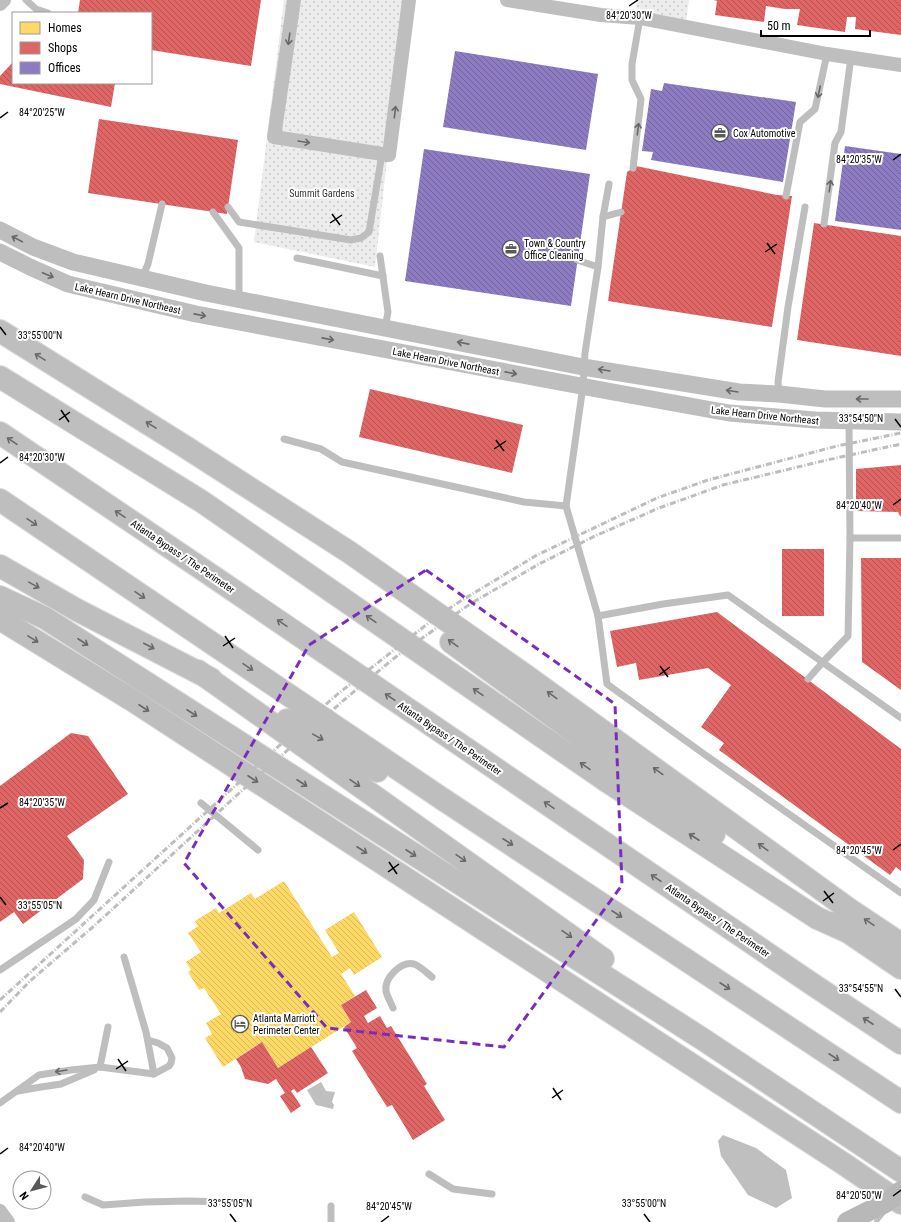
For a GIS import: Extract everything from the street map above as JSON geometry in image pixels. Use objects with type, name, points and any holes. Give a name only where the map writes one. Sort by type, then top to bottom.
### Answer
[{"type":"highway","points":[[0,331],[184,446],[356,557],[525,676],[844,905],[901,944]]},
{"type":"highway","points":[[0,377],[201,501],[612,784],[817,918],[846,931]]},
{"type":"highway","name":"Atlanta Bypass / The Perimeter","points":[[0,433],[901,1043]]},
{"type":"highway","points":[[184,446],[846,931],[901,968]]},
{"type":"highway","points":[[0,500],[441,798],[901,1102]]},
{"type":"highway","points":[[0,566],[77,610],[255,701],[404,786],[441,798]]},
{"type":"highway","points":[[0,597],[45,618],[704,1040],[901,1171]]},
{"type":"highway","points":[[0,619],[139,704],[844,1164],[901,1203]]},
{"type":"highway","points":[[198,671],[660,1000],[704,1040]]},
{"type":"main road","points":[[847,1222],[885,1203],[901,1191]]},
{"type":"street","points":[[0,4],[4,0]]},
{"type":"street","points":[[294,0],[274,137],[389,155],[409,0]]},
{"type":"street","points":[[507,0],[601,15],[640,18],[827,54],[901,65]]},
{"type":"street","name":"Lake Hearn Drive Northeast","points":[[0,230],[33,247],[73,262],[239,300],[583,367],[739,392],[779,394],[825,399],[901,399]]},
{"type":"street","name":"Lake Hearn Drive Northeast","points":[[0,252],[68,284],[196,314],[729,413],[815,420],[901,422]]},
{"type":"street","points":[[0,1211],[8,1222]]},
{"type":"lane","points":[[26,0],[36,9],[45,12]]},
{"type":"lane","points":[[633,168],[642,99],[632,80],[632,64],[640,18]]},
{"type":"lane","points":[[786,196],[800,122],[815,109],[827,54]]},
{"type":"lane","points":[[824,224],[835,142],[841,132],[850,57]]},
{"type":"lane","points":[[228,207],[238,222],[351,240],[361,238],[369,232],[382,154]]},
{"type":"lane","points":[[609,184],[603,217],[598,267],[583,367],[582,386],[566,506],[598,616],[607,684],[710,759],[901,893]]},
{"type":"lane","points":[[142,278],[148,264],[162,204]]},
{"type":"lane","points":[[779,394],[778,382],[788,307],[805,206]]},
{"type":"lane","points":[[213,212],[239,248],[239,300]]},
{"type":"lane","points":[[603,217],[621,212]]},
{"type":"lane","points":[[380,256],[388,312],[385,328]]},
{"type":"lane","points":[[297,258],[383,276]]},
{"type":"lane","points":[[577,260],[598,267]]},
{"type":"lane","points":[[808,680],[848,636],[850,538],[849,421]]},
{"type":"lane","points":[[284,439],[321,449],[342,462],[524,502],[566,506]]},
{"type":"lane","points":[[850,538],[901,538]]},
{"type":"lane","points":[[598,616],[663,604],[728,595],[901,718]]},
{"type":"lane","points":[[201,803],[258,850]]},
{"type":"lane","points":[[0,970],[76,919],[94,900],[109,862]]},
{"type":"lane","points":[[124,957],[148,1040],[154,1074]]},
{"type":"lane","points":[[393,1008],[386,990],[389,979],[395,970],[405,964],[415,964],[432,977]]},
{"type":"lane","points":[[100,1067],[108,1027]]},
{"type":"lane","points":[[0,1103],[39,1075],[100,1067],[154,1074],[169,1066],[172,1058],[171,1053],[164,1046],[148,1040]]},
{"type":"lane","points":[[16,1092],[41,1086],[61,1084],[100,1067]]},
{"type":"lane","points":[[429,1174],[453,1189],[492,1194]]},
{"type":"lane","points":[[86,1197],[102,1205],[145,1202],[225,1202]]},
{"type":"lane","points":[[331,1206],[332,1222]]},
{"type":"highlighted area","points":[[426,570],[615,704],[622,885],[504,1047],[327,1028],[184,863],[309,645]]},
{"type":"green space","name":"Summit Gardens","points":[[284,0],[405,0],[375,267],[254,242]]},
{"type":"green space","points":[[637,0],[689,0],[685,29],[636,21]]},
{"type":"shaded area","points":[[321,1082],[326,1091],[335,1092],[332,1102],[334,1105],[333,1109],[316,1105],[307,1090]]},
{"type":"shaded area","points":[[723,1135],[756,1148],[786,1170],[792,1198],[776,1208],[748,1195],[721,1156],[718,1141]]},
{"type":"building: Homes","points":[[284,881],[332,957],[339,953],[325,930],[354,912],[382,957],[354,975],[350,968],[341,974],[355,996],[341,1005],[351,1022],[278,1068],[262,1042],[223,1067],[205,1038],[212,1034],[206,1023],[221,1014],[204,988],[199,990],[188,972],[191,970],[186,962],[201,952],[188,933],[198,926],[195,921],[216,908],[219,913],[251,893],[255,899]]},
{"type":"building: Shops","points":[[80,0],[261,0],[251,66],[152,50],[152,12],[78,12]]},
{"type":"building: Shops","points":[[714,0],[901,0],[901,35],[855,29],[856,17],[847,17],[845,32],[797,25],[800,9],[785,9],[766,6],[764,22],[715,15],[717,1]]},
{"type":"building: Shops","points":[[12,63],[12,84],[115,84],[111,107],[0,84],[0,76]]},
{"type":"building: Shops","points":[[99,119],[238,140],[227,214],[88,193]]},
{"type":"building: Shops","points":[[636,166],[777,195],[792,196],[772,327],[608,301],[627,172]]},
{"type":"building: Shops","points":[[814,223],[901,236],[901,356],[797,340]]},
{"type":"building: Shops","points":[[370,389],[523,425],[512,473],[359,437]]},
{"type":"building: Shops","points":[[901,465],[901,516],[898,512],[856,511],[856,469]]},
{"type":"building: Shops","points":[[782,549],[824,549],[824,616],[782,616]]},
{"type":"building: Shops","points":[[861,558],[901,558],[901,690],[862,662]]},
{"type":"building: Shops","points":[[717,612],[901,749],[901,871],[896,867],[890,875],[719,750],[724,743],[701,727],[731,685],[708,668],[639,680],[636,663],[617,667],[610,631]]},
{"type":"building: Shops","points":[[71,733],[88,736],[128,794],[67,836],[84,860],[83,879],[23,924],[14,912],[0,922],[0,786]]},
{"type":"building: Shops","points":[[366,990],[377,1008],[364,1016],[368,1023],[380,1016],[387,1028],[391,1026],[427,1084],[424,1086],[445,1120],[413,1140],[392,1105],[387,1107],[352,1051],[357,1048],[344,1027],[351,1022],[341,1005]]},
{"type":"building: Shops","points":[[262,1042],[278,1068],[311,1047],[328,1073],[297,1093],[294,1089],[291,1091],[301,1106],[291,1113],[280,1096],[285,1093],[276,1079],[268,1084],[245,1079],[241,1067],[236,1059]]},
{"type":"building: Offices","points":[[455,51],[598,74],[586,150],[443,127]]},
{"type":"building: Offices","points":[[664,83],[796,102],[783,182],[651,160],[653,152],[642,151],[651,89],[662,91]]},
{"type":"building: Offices","points":[[845,146],[901,154],[901,230],[835,221]]},
{"type":"building: Offices","points":[[424,149],[590,174],[571,306],[405,281]]},
{"type":"waterway","points":[[876,1222],[884,1212]]},
{"type":"railway","points":[[0,1000],[339,693],[435,618],[459,602],[537,555],[657,498],[708,480],[837,446],[901,433]]},
{"type":"railway","points":[[0,1012],[30,981],[94,926],[247,786],[344,700],[393,659],[470,604],[539,564],[595,536],[659,508],[723,485],[901,444]]},
{"type":"place","name":"Cox Automotive","points":[[720,133]]},
{"type":"place","name":"Town & Country Office Cleaning","points":[[511,249]]},
{"type":"place","name":"Atlanta Marriott Perimeter Center","points":[[240,1024]]}]
